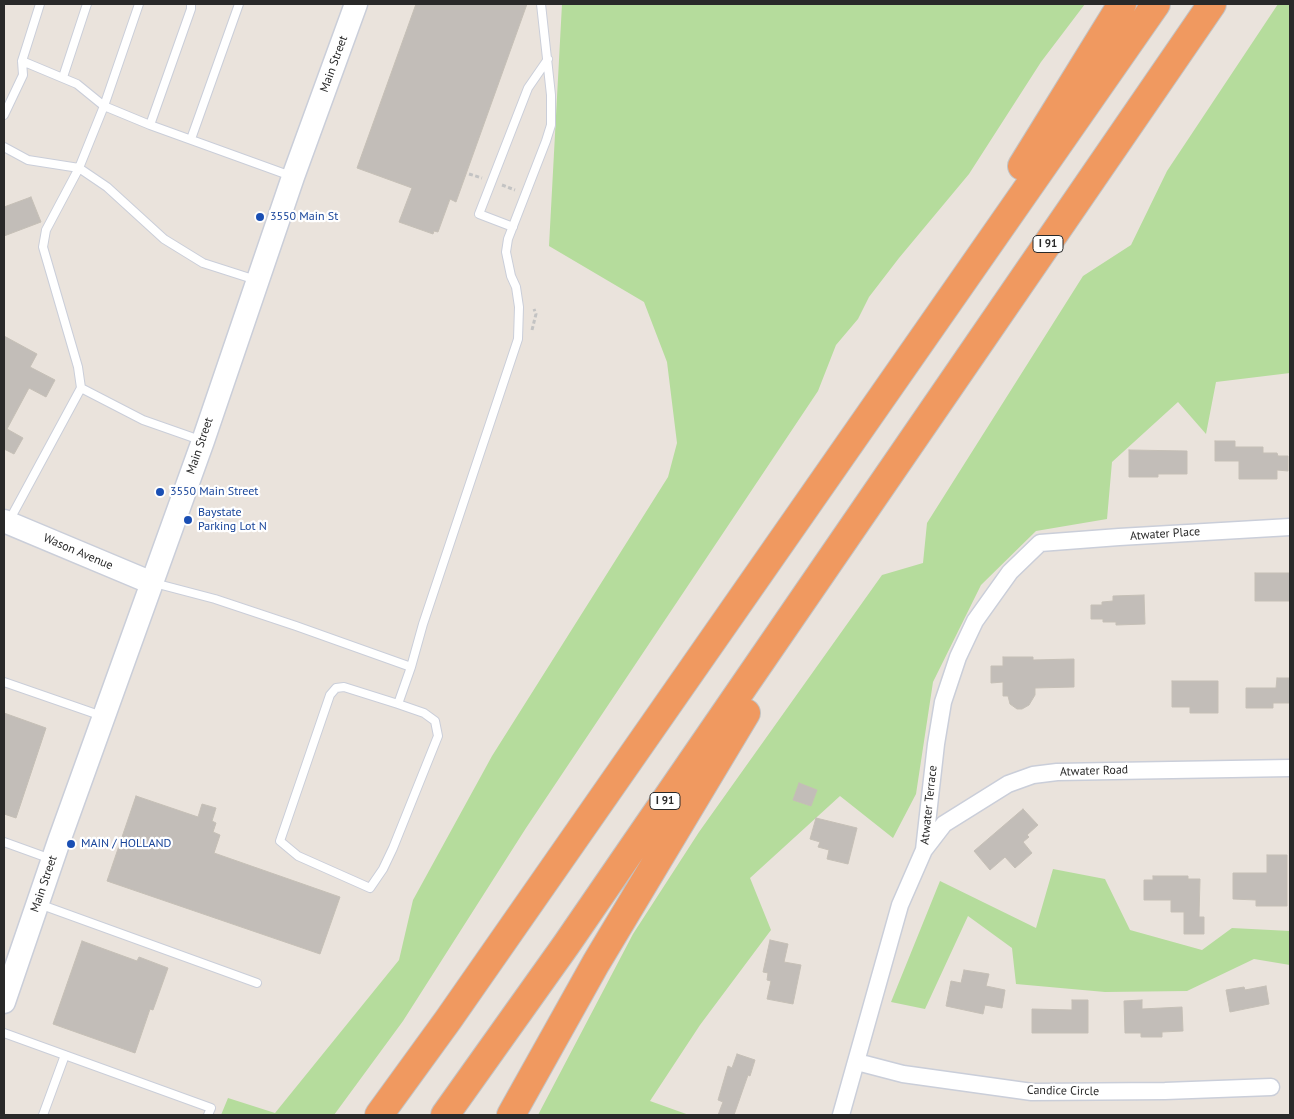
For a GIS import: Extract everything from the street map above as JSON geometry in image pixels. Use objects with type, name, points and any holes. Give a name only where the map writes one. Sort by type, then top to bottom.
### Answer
[{"type":"highway","points":[[845,449],[1122,4]]},
{"type":"highway","points":[[379,1115],[476,980],[1156,4]]},
{"type":"highway","name":"I 91","points":[[445,1115],[566,945],[1212,4]]},
{"type":"highway","points":[[511,1115],[596,963],[883,485]]},
{"type":"main road","name":"Main Street","points":[[4,1002],[52,859],[203,440],[356,4]]},
{"type":"main road","name":"Wason Avenue","points":[[6,522],[152,583]]},
{"type":"street","name":"Atwater Place","points":[[1040,543],[1290,527]]},
{"type":"street","name":"Atwater Terrace","points":[[841,1115],[900,905],[924,850],[941,711],[958,656],[975,621],[1010,572],[1040,543]]},
{"type":"street","name":"Atwater Road","points":[[924,850],[944,824],[1008,784],[1033,775],[1057,772],[1290,768]]},
{"type":"street","name":"Candice Circle","points":[[857,1062],[903,1074],[1032,1092],[1165,1091],[1272,1087]]},
{"type":"lane","points":[[4,115],[22,74],[22,61],[40,4]]},
{"type":"lane","points":[[62,78],[87,4]]},
{"type":"lane","points":[[6,522],[81,388],[78,367],[43,247],[46,230],[78,168],[104,106],[139,4]]},
{"type":"lane","points":[[150,125],[191,9],[191,4]]},
{"type":"lane","points":[[191,139],[239,4]]},
{"type":"lane","points":[[398,704],[518,339],[519,307],[516,287],[511,276],[506,252],[508,239],[551,125],[551,95],[541,4]]},
{"type":"lane","points":[[513,227],[479,214],[528,88],[548,59]]},
{"type":"lane","points":[[22,61],[77,84],[104,106],[150,125],[294,177]]},
{"type":"lane","points":[[4,147],[28,160],[78,168],[107,187],[164,239],[204,263],[258,281]]},
{"type":"lane","points":[[81,388],[143,420],[203,440]]},
{"type":"lane","points":[[152,583],[215,599],[411,667]]},
{"type":"lane","points":[[4,682],[104,717]]},
{"type":"lane","points":[[344,687],[398,704],[424,713],[435,721],[438,736],[393,848],[383,869],[370,888],[298,856],[280,841],[330,695],[336,688],[344,687]]},
{"type":"lane","points":[[4,842],[52,859]]},
{"type":"lane","points":[[38,903],[257,983]]},
{"type":"lane","points":[[4,1033],[211,1108],[208,1115]]},
{"type":"lane","points":[[43,1115],[65,1056]]},
{"type":"path","points":[[469,174],[482,179]]},
{"type":"path","points":[[502,185],[520,192]]},
{"type":"path","points":[[531,334],[536,314],[534,309]]},
{"type":"green space","points":[[562,4],[1085,4],[1041,62],[969,174],[899,258],[869,297],[858,319],[836,345],[818,391],[526,828],[403,1021],[334,1115],[221,1115],[228,1098],[275,1113],[399,960],[413,900],[492,756],[668,477],[677,443],[667,362],[644,302],[549,246]]},
{"type":"green space","points":[[1278,4],[1290,4],[1290,373],[1216,382],[1206,434],[1178,402],[1112,462],[1107,519],[1036,531],[981,585],[933,682],[916,794],[893,838],[840,796],[750,878],[771,930],[700,1025],[650,1101],[689,1115],[538,1115],[633,934],[699,832],[882,575],[923,563],[927,523],[1083,276],[1131,245],[1167,171]]},
{"type":"green space","points":[[1053,869],[1105,879],[1130,930],[1202,950],[1232,928],[1290,931],[1290,965],[1254,959],[1187,991],[1105,992],[1016,984],[1012,948],[968,916],[925,1009],[891,1002],[940,881],[1036,928]]},
{"type":"building","points":[[416,4],[527,4],[456,202],[450,199],[438,232],[434,231],[433,234],[399,222],[412,188],[357,168]]},
{"type":"building","points":[[31,197],[41,222],[4,236],[4,207]]},
{"type":"building","points":[[4,336],[37,354],[30,367],[55,380],[46,397],[29,388],[7,429],[23,438],[14,454],[4,449]]},
{"type":"building","points":[[1215,441],[1235,441],[1235,447],[1263,447],[1263,453],[1277,453],[1278,456],[1288,456],[1288,471],[1277,470],[1277,479],[1239,479],[1239,461],[1215,461]]},
{"type":"building","points":[[1129,450],[1187,451],[1187,474],[1129,477]]},
{"type":"building","points":[[1255,573],[1290,573],[1290,601],[1255,601]]},
{"type":"building","points":[[1144,595],[1145,624],[1116,625],[1116,622],[1103,622],[1103,619],[1091,619],[1091,605],[1102,605],[1102,602],[1113,601],[1113,596]]},
{"type":"building","points":[[1003,657],[1033,657],[1033,660],[1074,659],[1074,687],[1035,688],[1035,695],[1029,705],[1022,709],[1017,709],[1010,704],[1008,696],[1003,696],[1003,682],[991,683],[991,666],[1003,666]]},
{"type":"building","points":[[1277,678],[1290,678],[1290,703],[1273,703],[1273,708],[1246,708],[1246,688],[1276,688]]},
{"type":"building","points":[[1172,681],[1218,681],[1218,713],[1190,713],[1190,707],[1172,707]]},
{"type":"building","points":[[4,713],[46,728],[16,818],[4,814]]},
{"type":"building","points":[[799,783],[817,790],[811,806],[793,800]]},
{"type":"building","points":[[136,796],[198,817],[202,804],[216,808],[212,821],[216,823],[213,832],[220,835],[214,853],[340,897],[320,954],[107,881]]},
{"type":"building","points":[[1023,809],[1038,825],[1027,835],[1029,837],[1023,842],[1032,853],[1015,868],[1005,857],[990,870],[974,851]]},
{"type":"building","points":[[816,818],[857,828],[848,864],[827,859],[829,850],[818,847],[820,842],[810,839]]},
{"type":"building","points":[[1267,855],[1287,855],[1287,906],[1256,906],[1256,900],[1233,899],[1233,873],[1267,873]]},
{"type":"building","points":[[1153,876],[1188,876],[1188,879],[1200,879],[1199,917],[1204,917],[1204,934],[1184,934],[1184,912],[1171,912],[1171,900],[1144,900],[1144,880],[1153,880]]},
{"type":"building","points":[[770,940],[788,944],[784,962],[801,965],[793,1004],[767,999],[771,981],[767,980],[768,973],[763,972]]},
{"type":"building","points":[[82,941],[137,961],[139,957],[168,968],[153,1010],[150,1009],[135,1053],[53,1024]]},
{"type":"building","points":[[964,970],[989,974],[986,986],[1005,990],[1002,1008],[985,1005],[983,1014],[946,1006],[951,981],[961,983]]},
{"type":"building","points":[[1266,986],[1269,1004],[1230,1012],[1226,990],[1244,987],[1245,990]]},
{"type":"building","points":[[1072,1000],[1088,1000],[1088,1033],[1032,1033],[1032,1009],[1072,1010]]},
{"type":"building","points":[[1142,1000],[1142,1009],[1182,1007],[1183,1031],[1162,1032],[1162,1037],[1141,1037],[1141,1033],[1125,1033],[1124,1001]]},
{"type":"building","points":[[737,1054],[755,1060],[734,1115],[718,1115],[723,1102],[718,1100],[728,1066],[732,1068]]},
{"type":"place","name":"3550 Main St","points":[[260,217]]},
{"type":"place","name":"3550 Main Street","points":[[160,492]]},
{"type":"place","name":"Baystate Parking Lot N","points":[[188,520]]},
{"type":"place","name":"MAIN / HOLLAND","points":[[71,844]]}]
